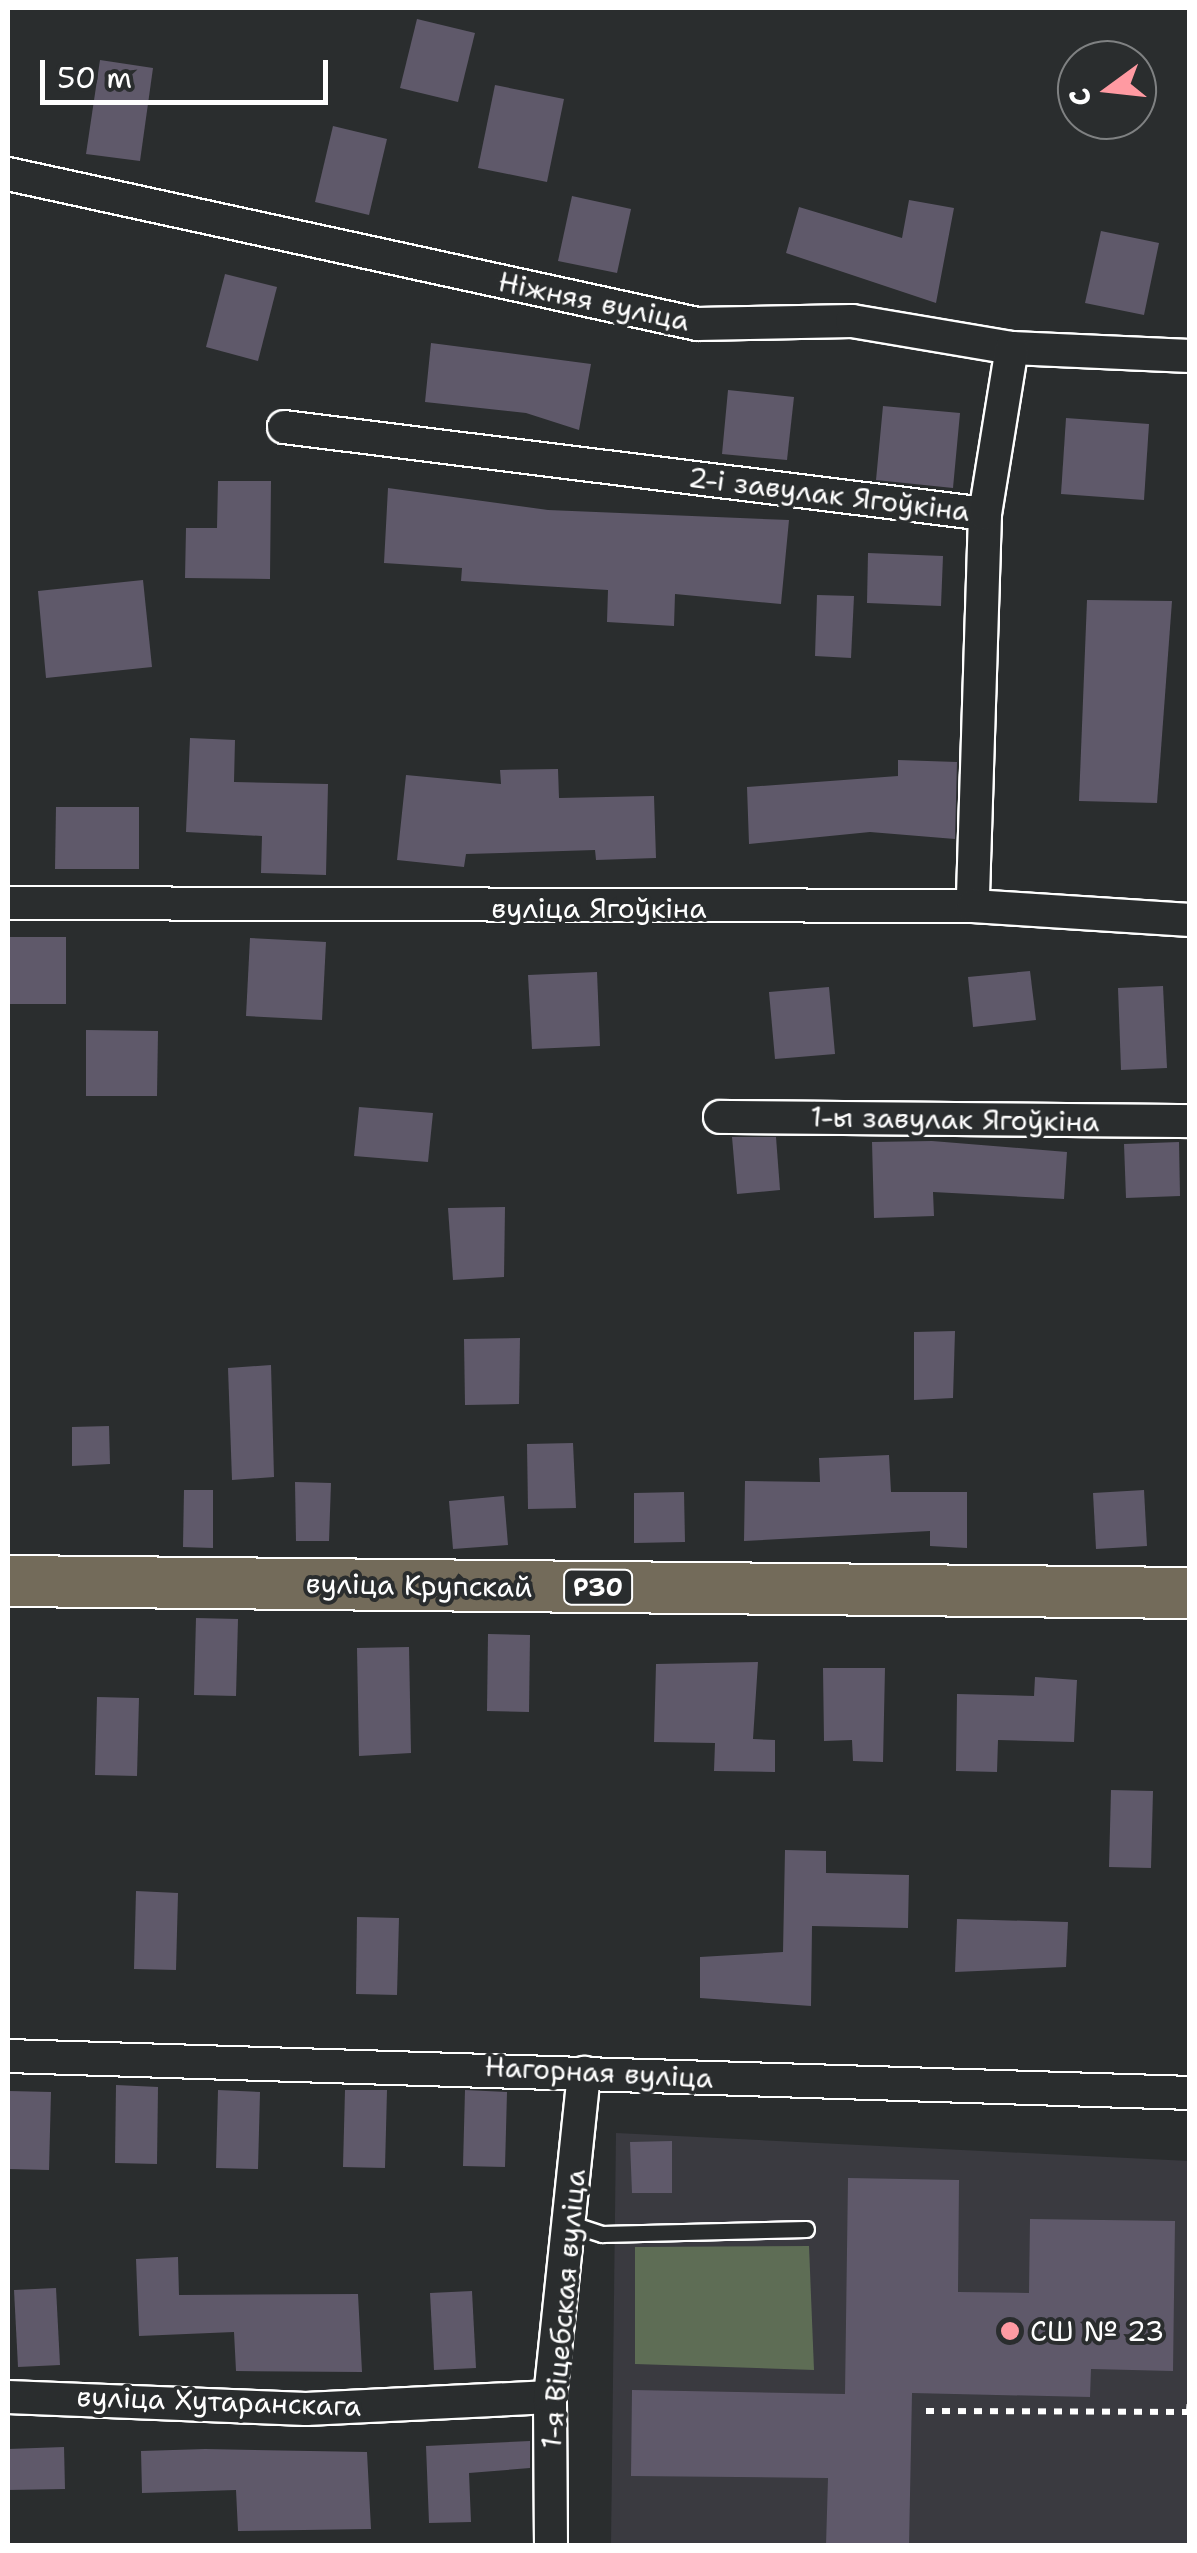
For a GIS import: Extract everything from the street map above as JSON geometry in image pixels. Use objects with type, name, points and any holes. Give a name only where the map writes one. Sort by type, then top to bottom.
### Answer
[{"type":"main road","name":"вуліца Крупскай","points":[[8,1581],[1190,1593]]},
{"type":"street","name":"Ніжняя вуліца","points":[[8,174],[696,324],[852,322],[1012,348],[1190,356]]},
{"type":"street","points":[[986,514],[1012,348]]},
{"type":"street","name":"2-і завулак Ягоўкіна","points":[[284,427],[986,514],[974,906]]},
{"type":"street","name":"вуліца Ягоўкіна","points":[[8,903],[974,906],[1190,920]]},
{"type":"street","name":"1-ы завулак Ягоўкіна","points":[[720,1117],[1190,1121]]},
{"type":"street","name":"Нагорная вуліца","points":[[8,2056],[1190,2092]]},
{"type":"street","name":"1-я Віцебская вуліца","points":[[550,2546],[550,2397],[584,2074]]},
{"type":"street","name":"вуліца Хутаранскага","points":[[8,2397],[306,2409],[550,2397]]},
{"type":"lane","points":[[568,2223],[602,2234],[806,2229]]},
{"type":"path","points":[[926,2411],[1189,2412],[1190,2396]]},
{"type":"shaded area","points":[[616,2133],[1189,2161],[1189,2545],[611,2546]]},
{"type":"green space","points":[[809,2246],[814,2370],[635,2364],[635,2247]]},
{"type":"building","points":[[417,19],[475,33],[458,102],[400,88]]},
{"type":"building","points":[[100,60],[153,68],[140,161],[86,154]]},
{"type":"building","points":[[495,85],[564,99],[547,182],[478,168]]},
{"type":"building","points":[[333,126],[387,139],[369,215],[315,202]]},
{"type":"building","points":[[572,196],[631,209],[617,273],[558,261]]},
{"type":"building","points":[[909,200],[954,208],[936,303],[786,253],[799,207],[902,238]]},
{"type":"building","points":[[1101,231],[1159,243],[1144,315],[1085,303]]},
{"type":"building","points":[[225,274],[277,287],[258,361],[206,347]]},
{"type":"building","points":[[431,343],[591,364],[579,430],[526,413],[425,402]]},
{"type":"building","points":[[728,390],[794,397],[787,460],[722,454]]},
{"type":"building","points":[[883,406],[960,413],[953,488],[876,480]]},
{"type":"building","points":[[1066,418],[1149,424],[1144,500],[1061,494]]},
{"type":"building","points":[[218,481],[271,481],[270,579],[185,578],[186,528],[217,528]]},
{"type":"building","points":[[388,488],[548,510],[789,520],[781,604],[675,594],[674,626],[607,622],[608,590],[461,581],[462,568],[384,563]]},
{"type":"building","points":[[868,553],[943,556],[941,606],[867,603]]},
{"type":"building","points":[[143,580],[152,667],[46,678],[38,591]]},
{"type":"building","points":[[817,595],[854,596],[851,658],[815,656]]},
{"type":"building","points":[[1087,600],[1172,601],[1157,803],[1079,801]]},
{"type":"building","points":[[190,738],[235,740],[234,782],[328,784],[326,875],[261,873],[262,836],[186,832]]},
{"type":"building","points":[[898,760],[957,762],[955,839],[870,832],[749,844],[747,787],[898,776]]},
{"type":"building","points":[[558,769],[559,798],[654,796],[656,858],[596,860],[595,850],[466,854],[464,867],[397,860],[406,775],[501,784],[500,770]]},
{"type":"building","points":[[56,807],[139,807],[139,869],[55,869]]},
{"type":"building","points":[[8,937],[66,937],[66,1004],[8,1004]]},
{"type":"building","points":[[250,938],[326,942],[322,1020],[246,1016]]},
{"type":"building","points":[[1030,971],[1036,1020],[973,1027],[968,977]]},
{"type":"building","points":[[597,972],[600,1046],[532,1049],[528,975]]},
{"type":"building","points":[[1163,986],[1167,1068],[1121,1070],[1118,988]]},
{"type":"building","points":[[829,987],[835,1054],[775,1059],[769,992]]},
{"type":"building","points":[[86,1030],[158,1031],[157,1096],[86,1096]]},
{"type":"building","points":[[359,1107],[433,1113],[428,1162],[354,1156]]},
{"type":"building","points":[[732,1137],[776,1137],[780,1190],[737,1194]]},
{"type":"building","points":[[932,1141],[1067,1152],[1064,1199],[933,1192],[934,1216],[874,1218],[872,1142]]},
{"type":"building","points":[[1179,1142],[1180,1196],[1126,1198],[1124,1144]]},
{"type":"building","points":[[505,1207],[504,1277],[453,1280],[448,1208]]},
{"type":"building","points":[[955,1331],[953,1398],[914,1400],[914,1332]]},
{"type":"building","points":[[520,1338],[519,1404],[465,1405],[464,1339]]},
{"type":"building","points":[[271,1365],[274,1477],[232,1480],[228,1368]]},
{"type":"building","points":[[109,1426],[110,1464],[72,1466],[72,1427]]},
{"type":"building","points":[[573,1443],[576,1508],[528,1509],[527,1444]]},
{"type":"building","points":[[889,1455],[891,1492],[967,1492],[967,1548],[930,1546],[930,1531],[744,1541],[745,1481],[820,1482],[819,1458]]},
{"type":"building","points":[[295,1482],[331,1483],[329,1541],[296,1541]]},
{"type":"building","points":[[184,1490],[213,1490],[213,1548],[183,1547]]},
{"type":"building","points":[[1144,1490],[1147,1546],[1096,1549],[1093,1493]]},
{"type":"building","points":[[684,1492],[685,1542],[634,1543],[634,1493]]},
{"type":"building","points":[[504,1496],[508,1545],[453,1549],[449,1501]]},
{"type":"building","points":[[196,1618],[238,1619],[236,1696],[194,1695]]},
{"type":"building","points":[[488,1634],[530,1635],[529,1712],[487,1711]]},
{"type":"building","points":[[409,1647],[411,1753],[359,1756],[357,1648]]},
{"type":"building","points":[[758,1662],[753,1739],[775,1740],[775,1772],[714,1771],[715,1743],[654,1742],[656,1664]]},
{"type":"building","points":[[823,1668],[885,1668],[883,1762],[853,1761],[852,1740],[824,1741]]},
{"type":"building","points":[[1035,1677],[1077,1680],[1074,1742],[998,1740],[997,1772],[956,1771],[957,1694],[1034,1696]]},
{"type":"building","points":[[97,1697],[139,1698],[137,1776],[95,1775]]},
{"type":"building","points":[[1111,1790],[1153,1791],[1151,1868],[1109,1867]]},
{"type":"building","points":[[785,1850],[826,1851],[826,1873],[909,1875],[908,1928],[812,1926],[811,2006],[700,1998],[700,1957],[783,1952]]},
{"type":"building","points":[[136,1891],[178,1893],[176,1970],[134,1969]]},
{"type":"building","points":[[357,1917],[399,1918],[397,1995],[356,1994]]},
{"type":"building","points":[[957,1919],[1068,1922],[1066,1967],[955,1972]]},
{"type":"building","points":[[116,2085],[158,2087],[157,2164],[115,2163]]},
{"type":"building","points":[[218,2090],[260,2092],[258,2169],[216,2168]]},
{"type":"building","points":[[345,2090],[387,2090],[385,2168],[343,2167]]},
{"type":"building","points":[[465,2090],[507,2092],[505,2167],[463,2166]]},
{"type":"building","points":[[9,2091],[51,2092],[49,2170],[8,2169]]},
{"type":"building","points":[[672,2141],[672,2193],[632,2193],[630,2142]]},
{"type":"building","name":"СШ № 23","points":[[848,2178],[959,2180],[958,2292],[1029,2293],[1030,2219],[1175,2221],[1173,2371],[1091,2369],[1090,2397],[912,2393],[909,2546],[826,2546],[828,2478],[631,2476],[632,2390],[845,2394]]},
{"type":"building","points":[[178,2257],[179,2295],[358,2294],[362,2372],[236,2371],[234,2332],[139,2336],[136,2259]]},
{"type":"building","points":[[56,2288],[60,2365],[18,2367],[14,2290]]},
{"type":"building","points":[[472,2291],[476,2368],[434,2370],[430,2293]]},
{"type":"building","points":[[530,2441],[530,2468],[469,2473],[471,2522],[429,2523],[426,2446]]},
{"type":"building","points":[[64,2447],[65,2489],[8,2490],[8,2449]]},
{"type":"building","points":[[141,2451],[367,2452],[371,2529],[238,2531],[236,2490],[142,2493]]},
{"type":"place","name":"СШ № 23","points":[[1010,2331]]}]
